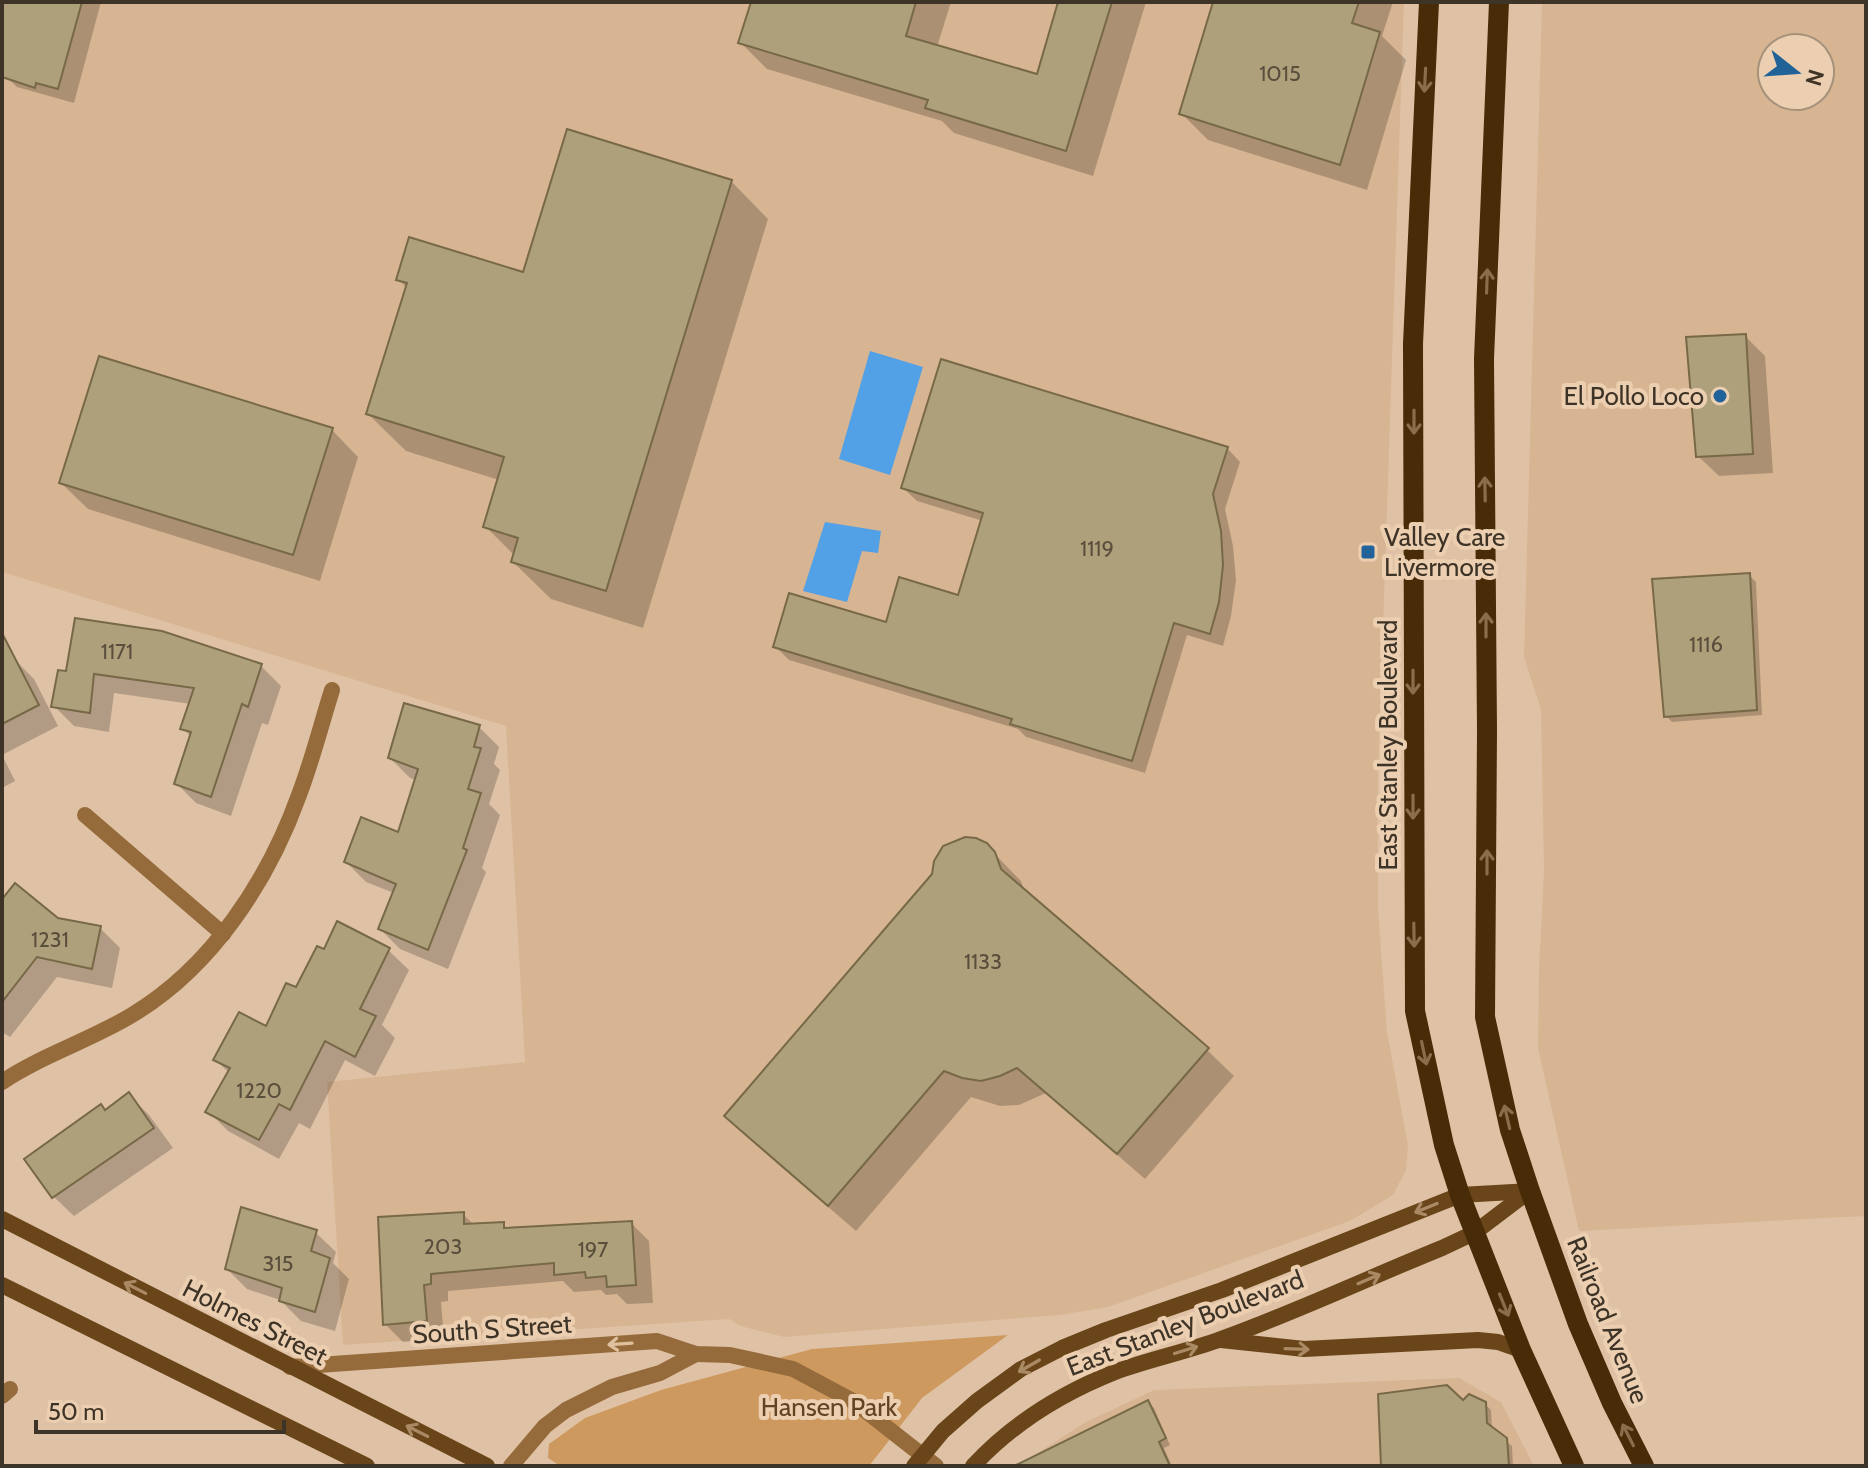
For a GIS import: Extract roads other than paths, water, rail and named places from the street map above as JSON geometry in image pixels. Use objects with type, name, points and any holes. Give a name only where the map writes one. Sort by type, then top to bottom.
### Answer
[{"type":"main road","name":"East Stanley Boulevard","points":[[1429,2],[1413,344],[1415,1011],[1444,1145],[1474,1233]]},
{"type":"main road","points":[[1499,2],[1484,359],[1487,701],[1485,1017],[1510,1130],[1530,1191]]},
{"type":"main road","name":"East Stanley Boulevard","points":[[918,1460],[943,1431],[977,1401],[1021,1369],[1062,1348],[1222,1290],[1460,1195],[1530,1191]]},
{"type":"main road","name":"East Stanley Boulevard","points":[[973,1466],[1012,1430],[1048,1405],[1079,1389],[1116,1372],[1219,1340],[1442,1248],[1474,1233],[1530,1191]]},
{"type":"main road","name":"Railroad Avenue","points":[[1530,1191],[1578,1324],[1612,1403],[1644,1466]]},
{"type":"main road","name":"Holmes Street","points":[[2,1219],[487,1466]]},
{"type":"main road","points":[[1474,1233],[1521,1350],[1574,1466]]},
{"type":"main road","points":[[2,1285],[367,1466]]},
{"type":"main road","points":[[1219,1340],[1304,1349],[1478,1340],[1521,1350]]},
{"type":"street","points":[[2,1082],[133,1015],[178,982],[223,934],[269,865],[299,796],[332,690]]},
{"type":"street","points":[[85,815],[223,934]]},
{"type":"street","name":"South S Street","points":[[290,1367],[657,1341],[696,1354],[730,1355],[793,1369],[853,1401],[918,1460],[936,1466]]},
{"type":"street","points":[[511,1466],[525,1446],[566,1410],[612,1387],[660,1373],[696,1354]]},
{"type":"water","points":[[870,351],[923,367],[890,475],[839,459]]},
{"type":"water","points":[[825,522],[881,531],[878,553],[862,551],[847,602],[803,591]]},
{"type":"place","name":"El Pollo Loco","points":[[1720,396]]},
{"type":"place","name":"Valley Care Livermore","points":[[1368,552]]},
{"type":"park label","name":"Hansen Park","points":[[829,1407]]}]
